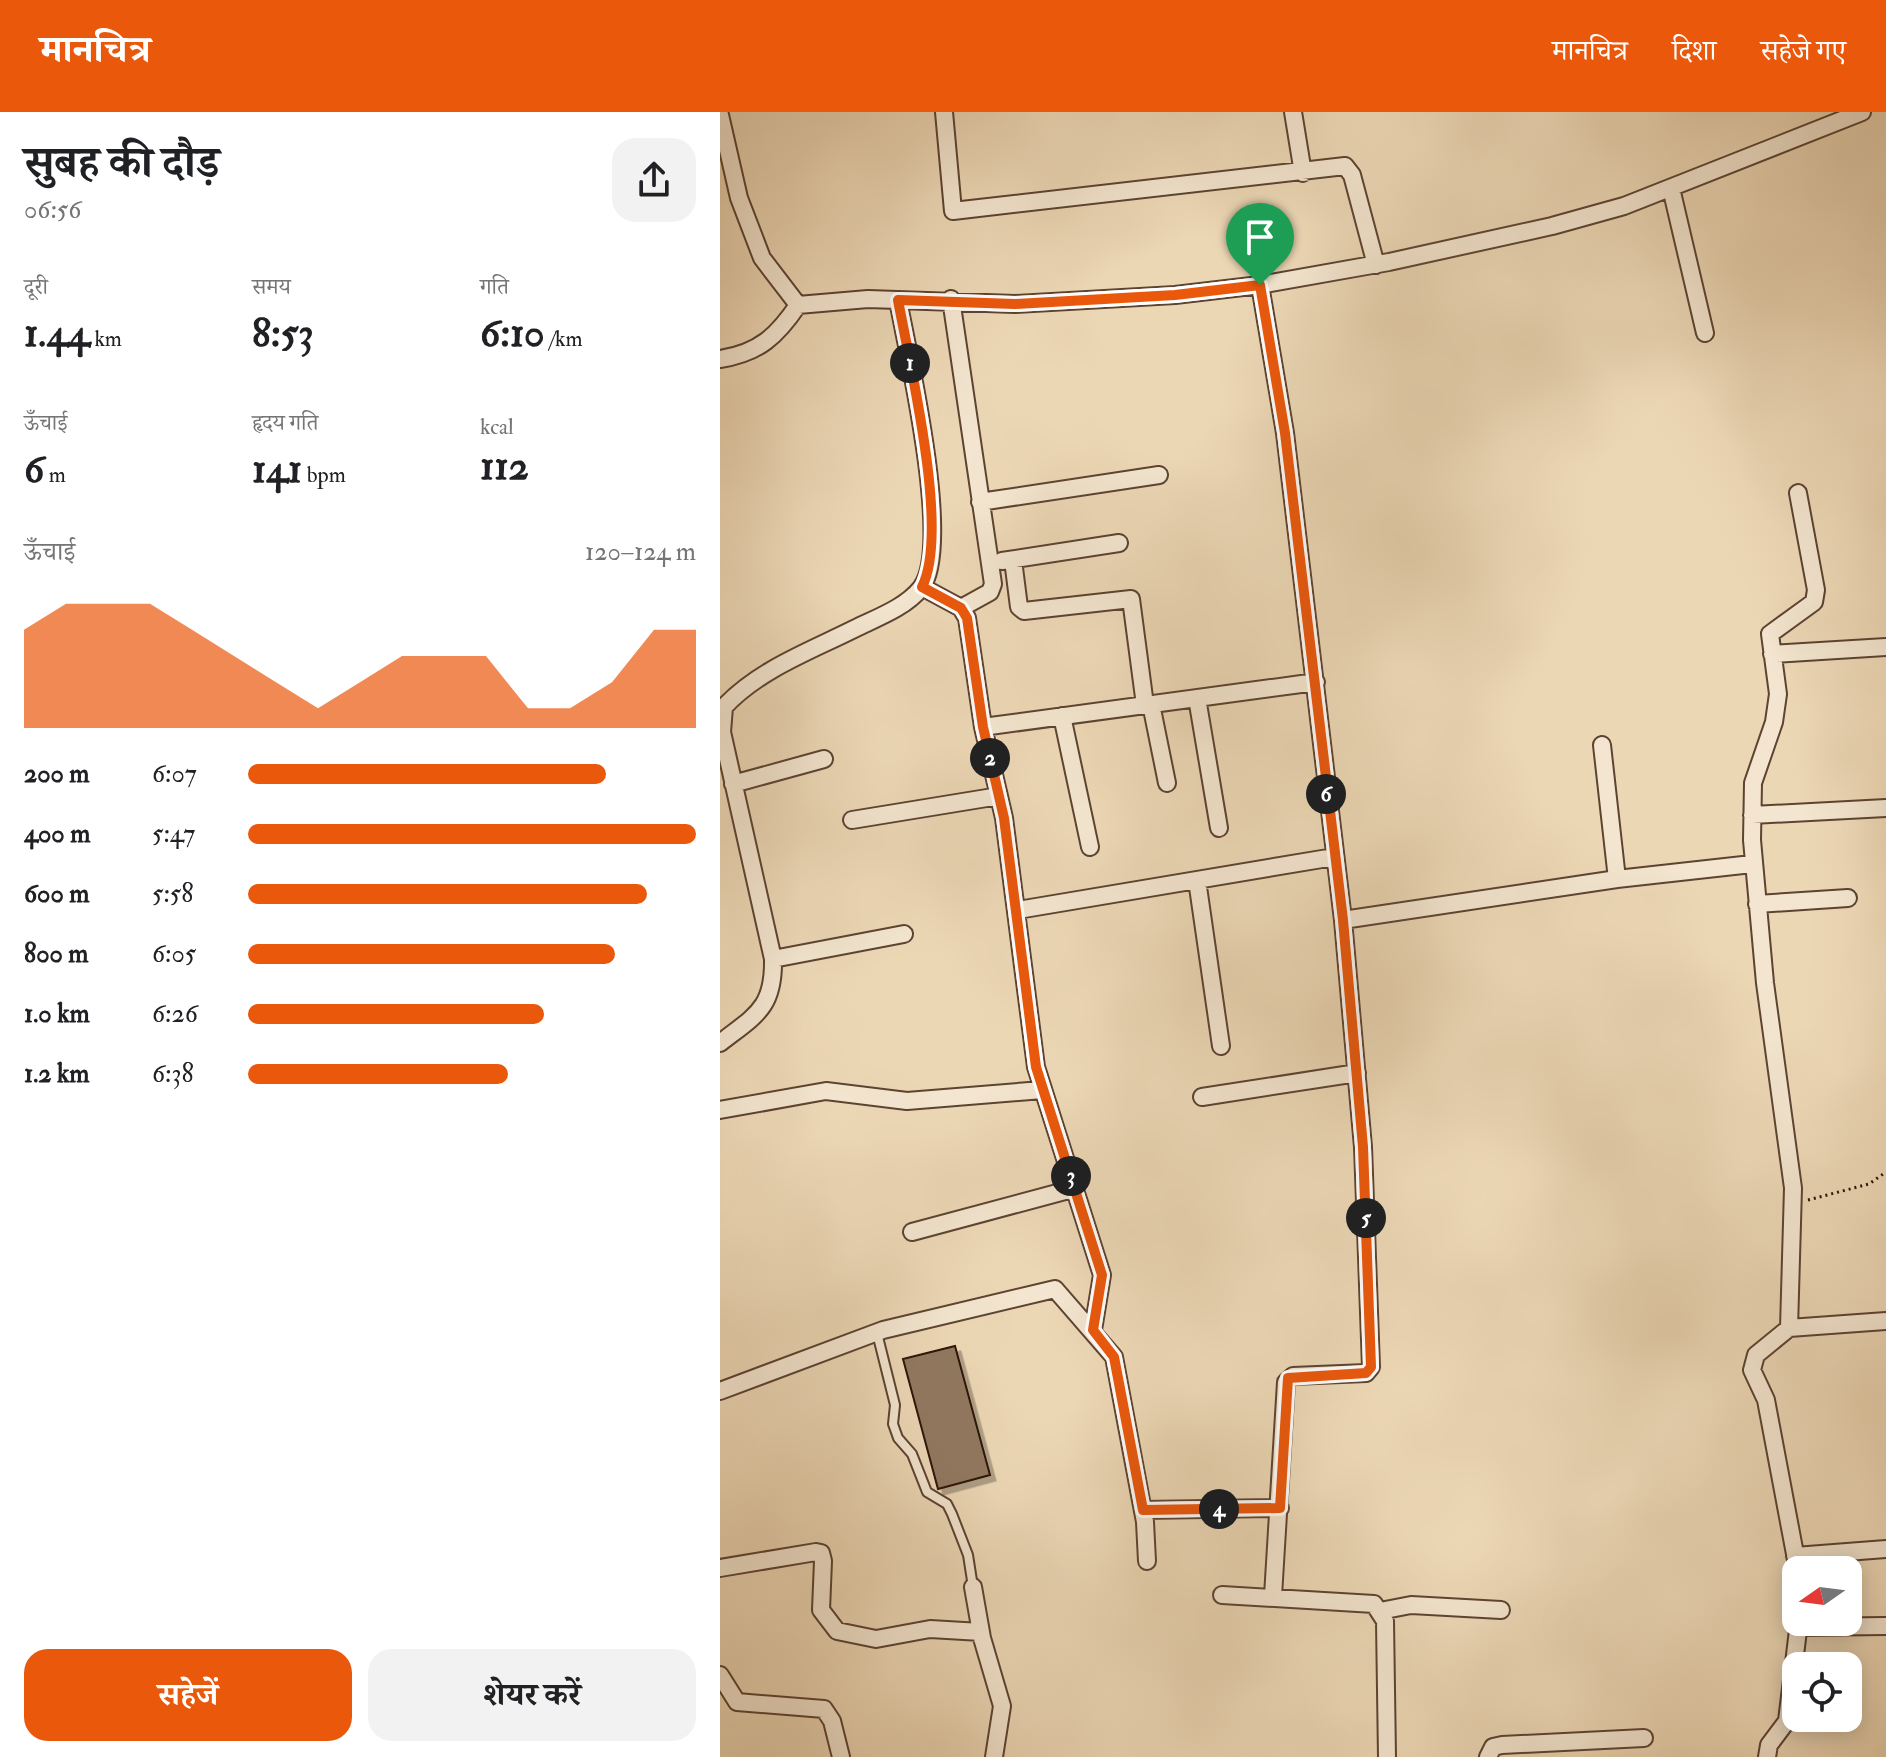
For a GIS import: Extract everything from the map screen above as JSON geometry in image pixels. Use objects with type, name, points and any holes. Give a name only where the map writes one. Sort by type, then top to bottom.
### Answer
[{"type":"street","points":[[944,112],[950,205],[953,211],[961,213],[1341,166],[1349,169],[1376,265]]},
{"type":"street","points":[[1293,112],[1303,173]]},
{"type":"street","points":[[798,305],[951,299],[1015,304],[1175,295],[1260,285],[1376,265],[1552,226],[1671,188],[1862,112]]},
{"type":"street","points":[[720,115],[739,198],[762,258],[798,305]]},
{"type":"street","points":[[1671,188],[1705,333]]},
{"type":"street","points":[[1260,285],[1285,433],[1343,920],[1363,1147],[1371,1367],[1366,1373],[1288,1378],[1273,1596]]},
{"type":"street","points":[[951,299],[992,589],[961,608]]},
{"type":"street","points":[[720,1043],[764,1009],[774,983],[773,959],[721,732],[728,691],[900,606],[922,587],[931,564],[934,523],[898,300]]},
{"type":"street","points":[[720,359],[759,348],[779,334],[798,305]]},
{"type":"street","points":[[980,502],[1159,475]]},
{"type":"street","points":[[1789,1328],[1793,1188],[1752,864],[1752,815],[1753,783],[1774,722],[1778,694],[1770,634],[1814,602],[1816,590],[1798,493]]},
{"type":"street","points":[[990,562],[1119,543]]},
{"type":"street","points":[[1013,560],[1019,607],[1024,611],[1131,599],[1148,704],[1167,783]]},
{"type":"street","points":[[922,587],[961,608],[967,618],[983,727],[999,796],[1018,910],[1042,1090],[1102,1275],[1093,1330]]},
{"type":"street","points":[[1772,654],[1886,647]]},
{"type":"street","points":[[983,727],[1316,682]]},
{"type":"street","points":[[1197,698],[1219,828]]},
{"type":"street","points":[[1062,716],[1090,847]]},
{"type":"street","points":[[1602,745],[1617,879]]},
{"type":"street","points":[[733,784],[824,759]]},
{"type":"street","points":[[852,820],[999,796]]},
{"type":"street","points":[[1752,815],[1886,808]]},
{"type":"street","points":[[1018,910],[1334,857]]},
{"type":"street","points":[[1343,920],[1617,879],[1752,864]]},
{"type":"street","points":[[1197,880],[1221,1046]]},
{"type":"street","points":[[1757,904],[1848,898]]},
{"type":"street","points":[[773,959],[904,934]]},
{"type":"street","points":[[1202,1097],[1357,1073]]},
{"type":"street","points":[[720,1110],[826,1091],[907,1101],[1042,1090]]},
{"type":"street","points":[[912,1232],[1076,1188]]},
{"type":"street","points":[[720,1391],[877,1333],[1048,1289],[1059,1292],[1114,1357],[1143,1510],[1147,1561]]},
{"type":"street","points":[[1796,1556],[1766,1400],[1752,1364],[1756,1355],[1789,1328],[1886,1321]]},
{"type":"street","points":[[1143,1510],[1280,1508]]},
{"type":"street","points":[[1842,1556],[1886,1549]]},
{"type":"street","points":[[720,1568],[821,1553],[821,1610],[837,1631],[876,1639],[930,1629],[981,1632]]},
{"type":"street","points":[[973,1587],[981,1632],[1002,1706],[994,1757]]},
{"type":"street","points":[[1222,1595],[1374,1604],[1385,1621],[1387,1757]]},
{"type":"street","points":[[1380,1611],[1411,1605],[1501,1610]]},
{"type":"street","points":[[1862,1625],[1886,1626]]},
{"type":"street","points":[[1767,1757],[1769,1745],[1787,1721],[1798,1636]]},
{"type":"street","points":[[720,1675],[737,1702],[824,1709],[832,1721],[841,1757]]},
{"type":"street","points":[[1488,1757],[1493,1747],[1502,1745],[1644,1738]]},
{"type":"lane","points":[[877,1333],[895,1405],[893,1424],[898,1438],[912,1454],[927,1492],[947,1504],[968,1555],[973,1587]]},
{"type":"path","points":[[1792,1204],[1860,1187],[1886,1172]]},
{"type":"building","points":[[955,1346],[990,1475],[938,1489],[903,1359]]},
{"type":"route","points":[[1260,285],[1285,433],[1343,920],[1363,1147],[1371,1367],[1366,1373],[1288,1378],[1280,1508],[1143,1510],[1114,1357],[1093,1330],[1102,1275],[1036,1067],[1020,921],[1004,818],[983,727],[967,618],[961,608],[922,587],[931,564],[934,523],[898,300],[951,299],[1015,304],[1175,295],[1260,285]]}]
